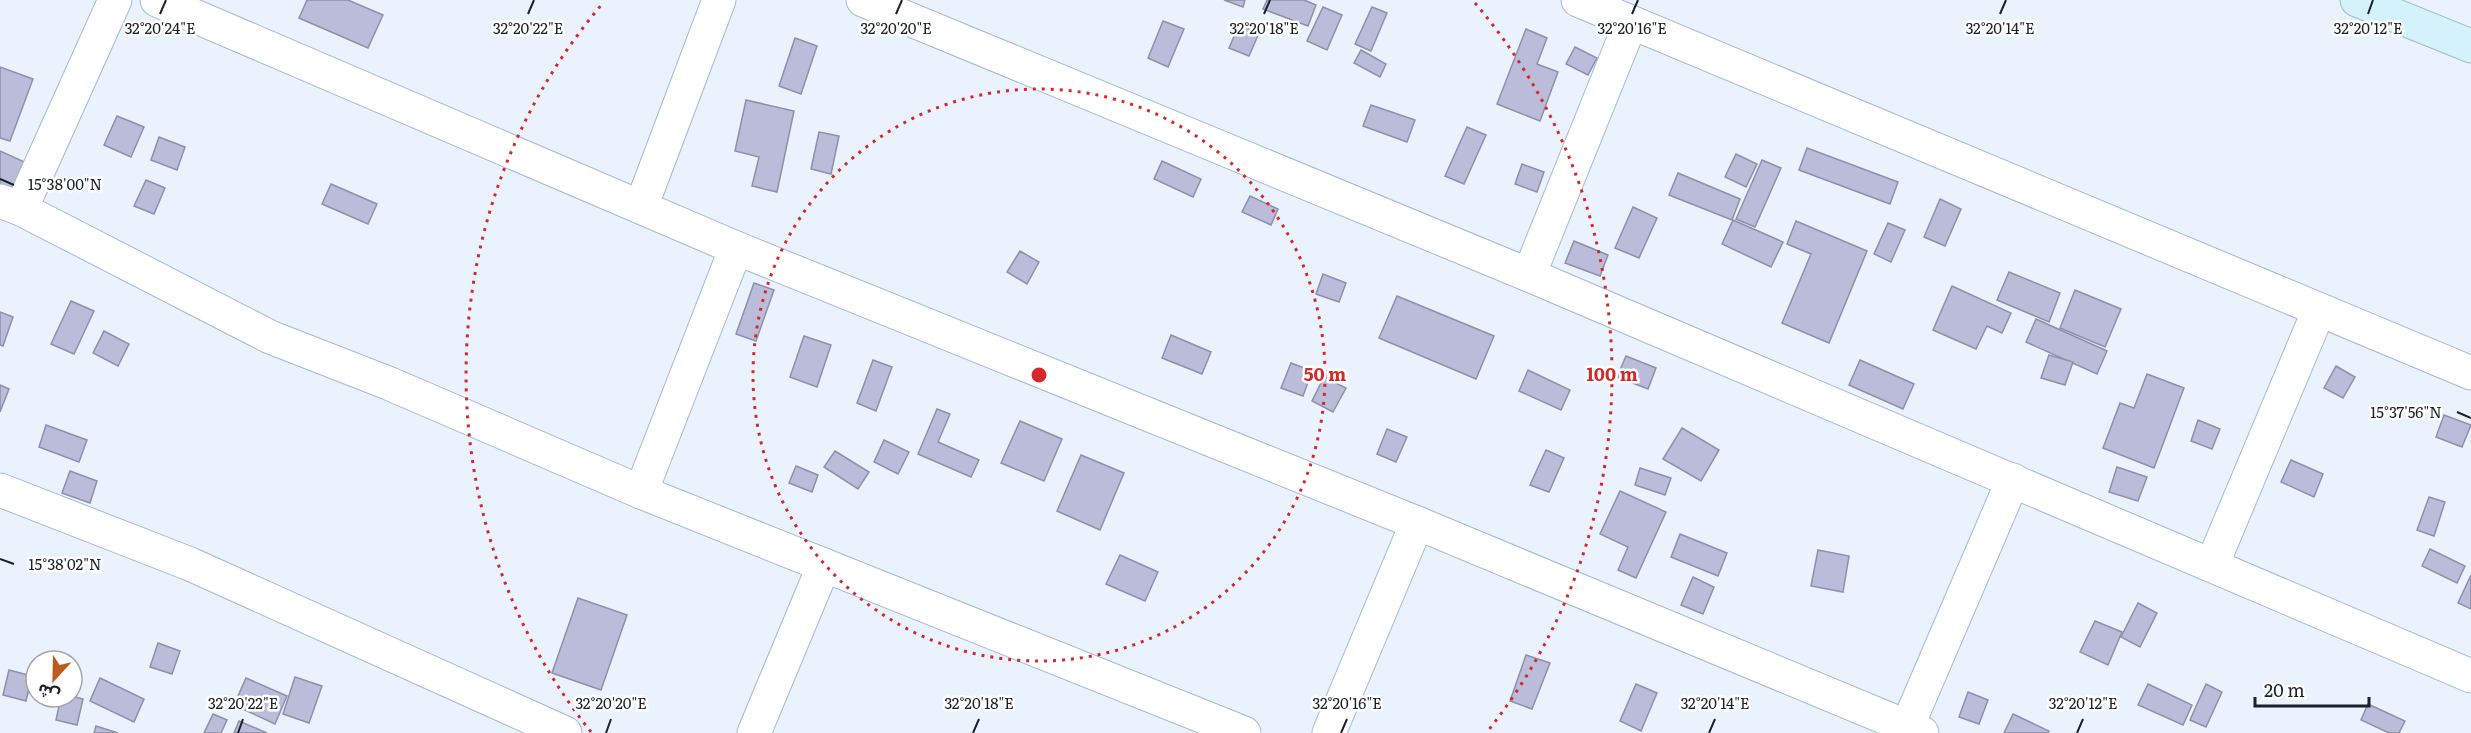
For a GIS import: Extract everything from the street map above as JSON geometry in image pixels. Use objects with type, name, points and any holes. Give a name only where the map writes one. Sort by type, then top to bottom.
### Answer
[{"type":"street","points":[[115,0],[11,205],[270,337],[388,383],[641,492],[1244,733]]},
{"type":"street","points":[[157,0],[736,248],[1417,523],[1915,730],[2013,480]]},
{"type":"street","points":[[641,207],[719,0]]},
{"type":"street","points":[[862,0],[1529,275],[2471,676]]},
{"type":"street","points":[[1578,0],[2471,373]]},
{"type":"street","points":[[2357,0],[2471,46]]},
{"type":"street","points":[[1529,275],[1631,22]]},
{"type":"street","points":[[641,492],[736,248]]},
{"type":"street","points":[[2212,565],[2319,310]]},
{"type":"street","points":[[0,490],[190,564],[564,733]]},
{"type":"street","points":[[1329,733],[1417,523]]},
{"type":"street","points":[[754,733],[824,565]]},
{"type":"building","points":[[307,0],[348,0],[383,15],[368,48],[299,18]]},
{"type":"building","points":[[1224,0],[1245,0],[1243,7]]},
{"type":"building","points":[[1267,0],[1304,0],[1316,5],[1308,26],[1263,9]]},
{"type":"building","points":[[1323,7],[1342,15],[1327,50],[1307,41]]},
{"type":"building","points":[[1372,7],[1387,13],[1371,51],[1355,44]]},
{"type":"building","points":[[1163,21],[1184,29],[1168,67],[1148,58]]},
{"type":"building","points":[[1239,25],[1259,33],[1249,56],[1229,48]]},
{"type":"building","points":[[1526,29],[1547,38],[1537,64],[1558,72],[1540,121],[1497,104]]},
{"type":"building","points":[[795,38],[817,46],[801,94],[779,86]]},
{"type":"building","points":[[1575,47],[1597,58],[1588,75],[1566,64]]},
{"type":"building","points":[[1361,50],[1386,64],[1380,77],[1354,63]]},
{"type":"building","points":[[0,67],[33,79],[10,141],[0,138]]},
{"type":"building","points":[[746,100],[794,111],[777,192],[752,186],[759,157],[735,151]]},
{"type":"building","points":[[1371,105],[1415,120],[1407,142],[1363,126]]},
{"type":"building","points":[[117,116],[144,127],[131,157],[104,145]]},
{"type":"building","points":[[1467,127],[1486,135],[1464,184],[1445,176]]},
{"type":"building","points":[[819,132],[839,136],[831,174],[811,169]]},
{"type":"building","points":[[159,137],[185,147],[177,170],[151,160]]},
{"type":"building","points":[[1807,148],[1898,182],[1890,204],[1799,170]]},
{"type":"building","points":[[0,151],[29,164],[12,200],[0,194]]},
{"type":"building","points":[[1736,154],[1757,164],[1746,187],[1725,177]]},
{"type":"building","points":[[1762,160],[1781,168],[1755,227],[1736,219]]},
{"type":"building","points":[[1162,161],[1201,179],[1193,197],[1154,179]]},
{"type":"building","points":[[1522,164],[1544,172],[1537,192],[1515,184]]},
{"type":"building","points":[[1678,173],[1740,199],[1732,220],[1669,195]]},
{"type":"building","points":[[146,180],[165,188],[154,214],[134,206]]},
{"type":"building","points":[[331,184],[377,204],[368,224],[322,204]]},
{"type":"building","points":[[1250,196],[1278,209],[1271,225],[1242,212]]},
{"type":"building","points":[[1940,199],[1961,209],[1945,246],[1924,237]]},
{"type":"building","points":[[1633,207],[1657,218],[1639,258],[1615,248]]},
{"type":"building","points":[[1733,220],[1783,242],[1771,267],[1722,244]]},
{"type":"building","points":[[1796,221],[1867,251],[1829,343],[1782,323],[1811,254],[1787,244]]},
{"type":"building","points":[[1888,223],[1905,230],[1891,262],[1874,254]]},
{"type":"building","points":[[1574,241],[1608,255],[1600,276],[1565,263]]},
{"type":"building","points":[[1020,251],[1039,262],[1027,284],[1007,272]]},
{"type":"building","points":[[2009,272],[2060,293],[2049,322],[1997,300]]},
{"type":"building","points":[[1323,274],[1346,283],[1339,302],[1316,294]]},
{"type":"building","points":[[754,283],[774,290],[756,341],[736,334]]},
{"type":"building","points":[[1952,286],[2011,313],[2002,333],[1987,326],[1976,349],[1933,330]]},
{"type":"building","points":[[2075,290],[2121,309],[2105,347],[2060,328]]},
{"type":"building","points":[[1397,296],[1494,336],[1476,379],[1379,338]]},
{"type":"building","points":[[71,301],[94,311],[74,354],[51,344]]},
{"type":"building","points":[[0,312],[13,317],[3,346],[0,345]]},
{"type":"building","points":[[2036,319],[2107,351],[2097,374],[2026,342]]},
{"type":"building","points":[[104,331],[129,344],[118,366],[93,353]]},
{"type":"building","points":[[1171,335],[1211,352],[1202,374],[1162,358]]},
{"type":"building","points":[[804,336],[831,345],[817,387],[790,377]]},
{"type":"building","points":[[2049,355],[2073,362],[2065,385],[2041,378]]},
{"type":"building","points":[[1626,356],[1656,368],[1648,389],[1617,377]]},
{"type":"building","points":[[873,360],[892,367],[876,411],[857,403]]},
{"type":"building","points":[[1860,360],[1914,384],[1903,409],[1849,385]]},
{"type":"building","points":[[1291,363],[1312,371],[1303,396],[1281,388]]},
{"type":"building","points":[[2336,366],[2355,377],[2343,398],[2324,388]]},
{"type":"building","points":[[1528,370],[1570,390],[1561,410],[1519,391]]},
{"type":"building","points":[[2147,374],[2184,388],[2154,468],[2103,448],[2120,403],[2134,408]]},
{"type":"building","points":[[1324,377],[1346,388],[1333,412],[1312,401]]},
{"type":"building","points":[[0,385],[9,389],[0,412]]},
{"type":"building","points":[[937,409],[950,414],[938,442],[979,460],[971,477],[918,454]]},
{"type":"building","points":[[2444,415],[2471,425],[2462,447],[2436,437]]},
{"type":"building","points":[[2198,420],[2220,429],[2212,449],[2191,441]]},
{"type":"building","points":[[1020,421],[1062,439],[1044,481],[1001,463]]},
{"type":"building","points":[[46,425],[87,440],[79,462],[39,447]]},
{"type":"building","points":[[1682,428],[1719,450],[1701,481],[1663,459]]},
{"type":"building","points":[[1387,429],[1407,437],[1396,462],[1377,454]]},
{"type":"building","points":[[884,440],[909,452],[898,474],[874,462]]},
{"type":"building","points":[[1546,450],[1564,458],[1549,492],[1530,485]]},
{"type":"building","points":[[835,451],[869,472],[858,489],[824,467]]},
{"type":"building","points":[[1081,455],[1124,473],[1100,530],[1057,511]]},
{"type":"building","points":[[2291,460],[2323,474],[2314,497],[2281,482]]},
{"type":"building","points":[[796,466],[818,475],[812,492],[789,483]]},
{"type":"building","points":[[2117,467],[2147,477],[2138,501],[2109,492]]},
{"type":"building","points":[[1640,468],[1671,478],[1665,495],[1635,485]]},
{"type":"building","points":[[70,471],[97,481],[90,503],[62,493]]},
{"type":"building","points":[[1620,491],[1666,512],[1636,578],[1618,570],[1628,547],[1600,534]]},
{"type":"building","points":[[2429,497],[2445,502],[2434,536],[2417,530]]},
{"type":"building","points":[[1680,534],[1727,553],[1718,576],[1671,557]]},
{"type":"building","points":[[2430,549],[2465,566],[2457,583],[2422,566]]},
{"type":"building","points":[[1818,550],[1849,556],[1843,592],[1811,586]]},
{"type":"building","points":[[1120,555],[1158,572],[1145,601],[1106,584]]},
{"type":"building","points":[[2471,575],[2471,609],[2458,603]]},
{"type":"building","points":[[1693,577],[1714,587],[1703,614],[1681,605]]},
{"type":"building","points":[[578,598],[627,615],[601,690],[552,673]]},
{"type":"building","points":[[2138,603],[2157,613],[2140,647],[2121,637]]},
{"type":"building","points":[[2095,621],[2122,632],[2108,665],[2080,652]]},
{"type":"building","points":[[158,643],[180,651],[172,674],[150,667]]},
{"type":"building","points":[[1526,655],[1550,663],[1532,709],[1510,701]]},
{"type":"building","points":[[9,670],[24,674],[24,700],[3,695]]},
{"type":"building","points":[[295,677],[322,686],[309,723],[283,714]]},
{"type":"building","points":[[100,678],[144,699],[134,722],[90,701]]},
{"type":"building","points":[[246,678],[287,696],[275,724],[234,705]]},
{"type":"building","points":[[1636,684],[1657,693],[1641,731],[1620,721]]},
{"type":"building","points":[[2148,684],[2192,705],[2183,725],[2138,705]]},
{"type":"building","points":[[2206,684],[2222,692],[2206,727],[2190,720]]},
{"type":"building","points":[[1968,692],[1988,700],[1979,724],[1959,717]]},
{"type":"building","points":[[2368,704],[2405,721],[2399,733],[2389,733],[2361,720]]},
{"type":"building","points":[[58,709],[81,709],[77,725],[56,720]]},
{"type":"building","points":[[213,714],[227,720],[221,733],[204,733]]},
{"type":"building","points":[[2013,714],[2049,731],[2048,733],[2004,733]]},
{"type":"building","points":[[239,721],[267,733],[234,733]]},
{"type":"building","points":[[96,726],[118,733],[94,733]]}]
